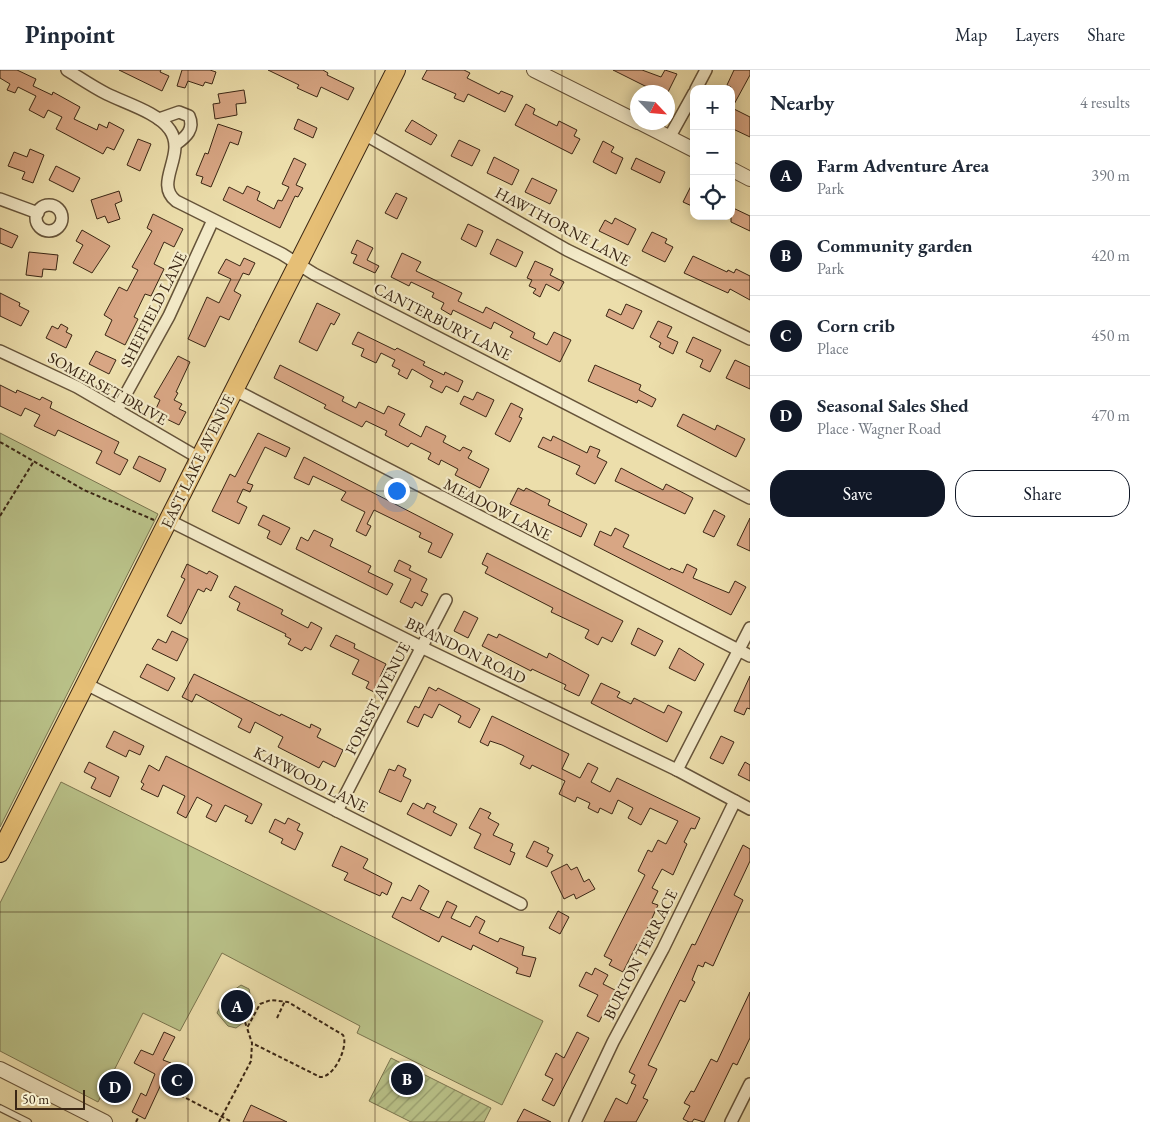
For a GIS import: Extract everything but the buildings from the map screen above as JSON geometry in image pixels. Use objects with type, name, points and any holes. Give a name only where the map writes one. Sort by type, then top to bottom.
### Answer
[{"type":"main road","name":"EAST LAKE AVENUE","points":[[0,853],[233,389],[364,134],[392,71]]},
{"type":"street","points":[[67,70],[106,94],[159,118],[171,130],[176,144]]},
{"type":"street","points":[[534,70],[630,118]]},
{"type":"street","points":[[698,85],[706,70]]},
{"type":"street","points":[[669,138],[690,100]]},
{"type":"street","name":"CANTERBURY LANE","points":[[159,118],[179,112],[189,116],[192,124],[190,129],[176,144],[176,155],[168,180],[169,195],[213,220],[282,254],[297,264],[750,498]]},
{"type":"street","points":[[654,130],[690,148]]},
{"type":"street","name":"HAWTHORNE LANE","points":[[364,134],[567,250],[750,339]]},
{"type":"street","points":[[735,172],[750,179]]},
{"type":"street","points":[[0,199],[38,213]]},
{"type":"street","name":"SHEFFIELD LANE","points":[[117,410],[170,316],[213,220]]},
{"type":"street","name":"SOMERSET DRIVE","points":[[0,351],[69,382],[199,458]]},
{"type":"street","name":"MEADOW LANE","points":[[233,389],[750,656]]},
{"type":"street","name":"BRANDON ROAD","points":[[167,522],[677,770],[750,809]]},
{"type":"street","name":"FOREST AVENUE","points":[[337,811],[446,600]]},
{"type":"street","points":[[677,770],[750,628]]},
{"type":"street","name":"KAYWOOD LANE","points":[[86,684],[521,904]]},
{"type":"street","name":"BURTON TERRACE","points":[[575,1122],[613,1042],[663,949],[735,801]]},
{"type":"street","points":[[0,1069],[104,1122]]},
{"type":"street","points":[[732,1122],[750,1084]]},
{"type":"lane","points":[[0,1108],[28,1122]]},
{"type":"path","points":[[0,442],[103,499],[167,522]]},
{"type":"path","points":[[0,516],[34,460]]},
{"type":"path","points":[[252,1043],[320,1077],[327,1077],[332,1074],[346,1045],[343,1035],[285,1001],[271,1000],[260,1004],[255,1003]]},
{"type":"path","points":[[277,1018],[285,1001]]},
{"type":"path","points":[[248,1028],[260,1004]]},
{"type":"path","points":[[219,1122],[251,1061],[252,1043],[245,1022]]},
{"type":"path","points":[[163,1086],[232,1122]]},
{"type":"path","points":[[136,1122],[139,1116]]},
{"type":"green space","points":[[0,433],[158,514],[0,827]]},
{"type":"green space","points":[[61,782],[543,1021],[502,1105],[357,1033],[360,1026],[222,953],[180,1031],[143,1013],[98,1102],[0,1051],[0,903]]},
{"type":"green space","points":[[241,985],[249,989],[251,998],[255,1002],[248,1019],[236,1028],[228,1026],[217,1013],[220,1007],[232,1003],[234,990]]},
{"type":"green space","points":[[391,1058],[491,1108],[484,1122],[411,1122],[369,1101]]},
{"type":"place","name":"Farm Adventure Area","points":[[237,1006]]},
{"type":"place","name":"Community garden","points":[[407,1079]]},
{"type":"place","name":"Corn crib","points":[[177,1080]]},
{"type":"place","name":"Seasonal Sales Shed","points":[[115,1087]]}]
